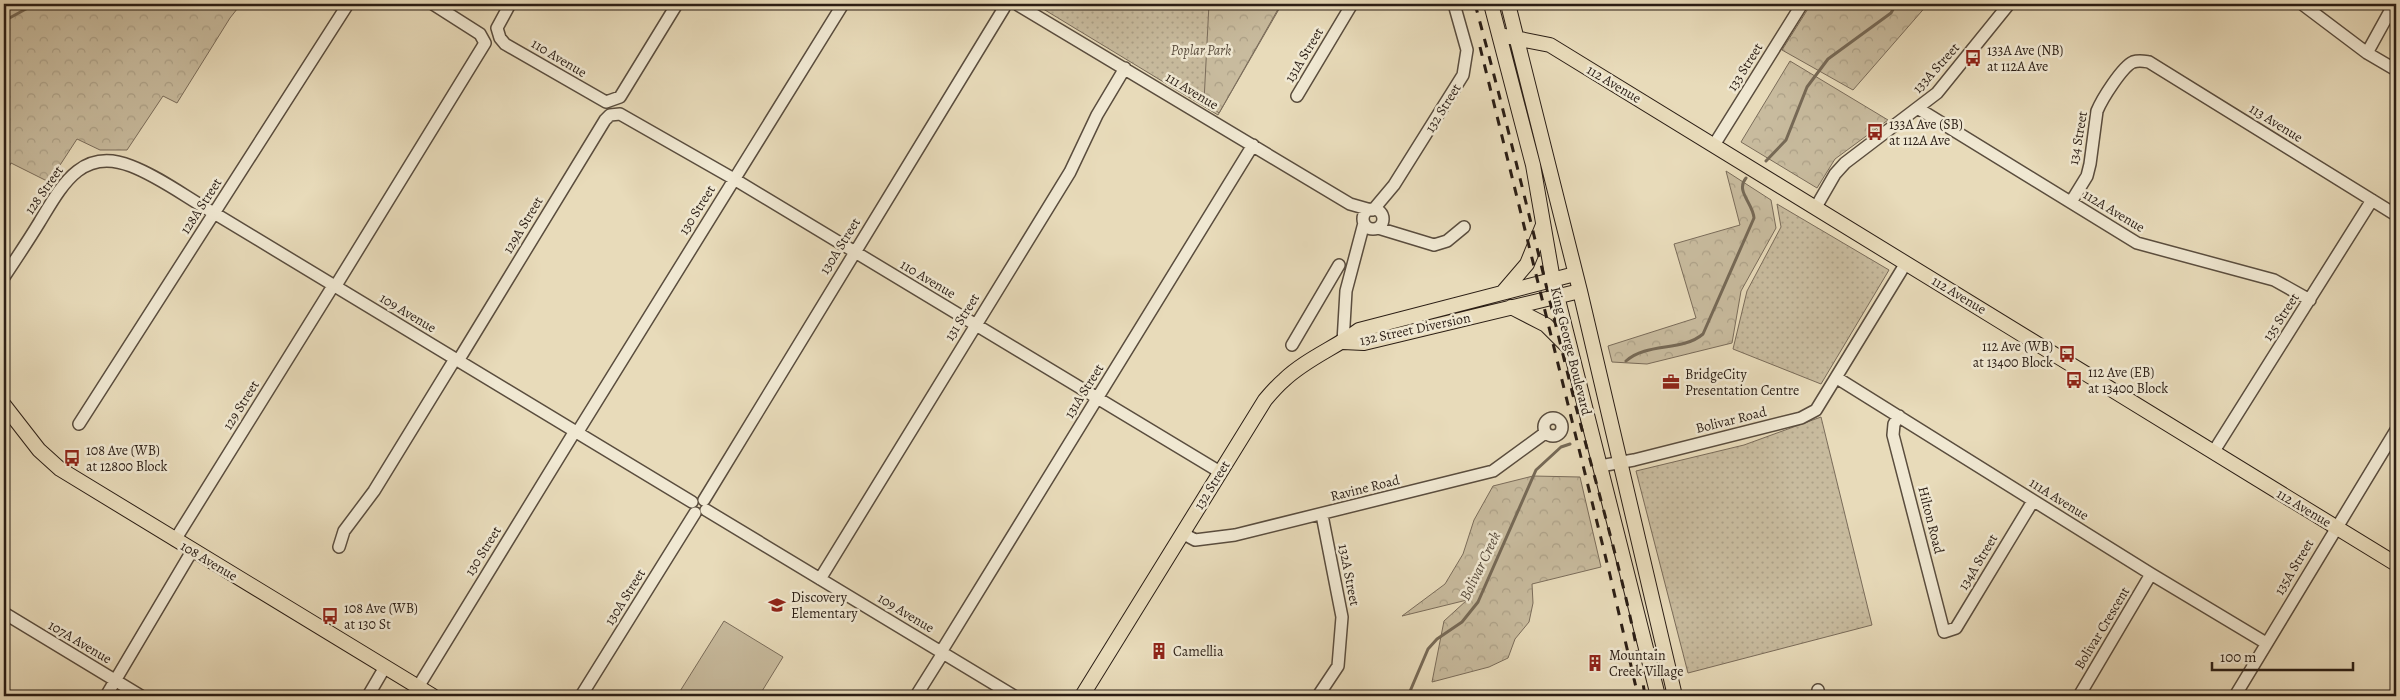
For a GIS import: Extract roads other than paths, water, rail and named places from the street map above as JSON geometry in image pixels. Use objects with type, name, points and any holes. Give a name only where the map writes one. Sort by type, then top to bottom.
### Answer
[{"type":"main road","name":"King George Boulevard","points":[[1491,4],[1532,165],[1557,297],[1658,696]]},
{"type":"main road","name":"King George Boulevard","points":[[1508,4],[1576,274],[1676,696]]},
{"type":"main road","name":"112 Avenue","points":[[1500,34],[1550,45],[2396,564]]},
{"type":"main road","points":[[1503,292],[1527,264],[1544,225]]},
{"type":"main road","name":"132 Street Diversion","points":[[1342,342],[1359,330],[1576,274]]},
{"type":"main road","name":"132 Street Diversion","points":[[1342,342],[1364,343],[1580,292]]},
{"type":"main road","points":[[1511,307],[1533,317],[1550,328],[1571,352]]},
{"type":"main road","name":"132 Street","points":[[1082,696],[1265,400],[1283,380],[1310,360],[1342,342]]},
{"type":"main road","name":"108 Avenue","points":[[4,405],[52,463],[192,551],[433,696]]},
{"type":"street","name":"128A Street","points":[[79,424],[348,4]]},
{"type":"street","name":"129 Street","points":[[175,540],[484,44],[480,34],[432,4]]},
{"type":"street","name":"110 Avenue","points":[[510,4],[497,28],[500,38],[506,44],[602,101],[616,100],[620,97],[677,4]]},
{"type":"street","name":"130 Street","points":[[418,687],[843,4]]},
{"type":"street","points":[[1002,6],[1010,10],[1018,4]]},
{"type":"street","name":"111 Avenue","points":[[1018,4],[1373,219],[1404,235],[1434,245],[1454,237],[1464,227]]},
{"type":"street","name":"131A Street","points":[[1297,96],[1352,4]]},
{"type":"street","name":"132 Street","points":[[1342,342],[1346,291],[1356,260],[1373,219],[1463,75],[1467,50],[1461,23],[1454,4]]},
{"type":"street","name":"133 Street","points":[[1714,145],[1802,4]]},
{"type":"street","name":"133A Street","points":[[1816,207],[1835,174],[1845,163],[1919,109],[1937,93],[2009,4]]},
{"type":"street","points":[[2302,4],[2366,52],[2396,70]]},
{"type":"street","points":[[2366,52],[2394,4]]},
{"type":"street","name":"130A Street","points":[[581,696],[854,252],[1002,6]]},
{"type":"street","name":"113 Avenue","points":[[2140,60],[2149,62],[2396,215]]},
{"type":"street","name":"134 Street","points":[[2071,202],[2088,170],[2097,111],[2101,102],[2127,66],[2140,60]]},
{"type":"street","name":"131 Street","points":[[820,579],[1070,172],[1097,115],[1125,68]]},
{"type":"street","name":"112A Avenue","points":[[1919,109],[2146,246],[2274,280],[2310,300]]},
{"type":"street","name":"110 Avenue","points":[[620,114],[734,179],[1220,472]]},
{"type":"street","name":"129A Street","points":[[340,547],[344,531],[374,491],[457,360],[604,120],[610,115],[620,114]]},
{"type":"street","name":"131A Street","points":[[916,696],[1253,145]]},
{"type":"street","name":"109 Avenue","points":[[104,161],[125,164],[142,171],[1014,696]]},
{"type":"street","name":"128 Street","points":[[4,277],[67,179],[84,166],[104,161]]},
{"type":"street","name":"135 Street","points":[[2214,451],[2372,200]]},
{"type":"street","name":"Bolivar Road","points":[[1600,466],[1801,418],[1816,410],[1906,263]]},
{"type":"street","points":[[1292,345],[1339,265]]},
{"type":"street","points":[[1326,288],[1346,291]]},
{"type":"street","name":"111A Avenue","points":[[1837,378],[2151,574],[2266,643]]},
{"type":"street","name":"Hilton Road","points":[[1899,416],[1894,424],[1893,435],[1944,632]]},
{"type":"street","name":"135A Street","points":[[2235,696],[2396,430]]},
{"type":"street","name":"Ravine Road","points":[[1182,533],[1195,540],[1225,536],[1493,471],[1546,433]]},
{"type":"street","name":"134A Street","points":[[1944,632],[1956,628],[2033,501]]},
{"type":"street","name":"132A Street","points":[[1318,696],[1338,666],[1342,617],[1322,514]]},
{"type":"street","points":[[106,696],[192,551]]},
{"type":"street","name":"Bolivar Crescent","points":[[2079,696],[2151,574]]},
{"type":"street","name":"107A Avenue","points":[[4,613],[141,696]]},
{"type":"street","points":[[368,696],[385,667]]},
{"type":"waterway","points":[[4,21],[35,4]]},
{"type":"waterway","name":"Bolivar Creek","points":[[1766,161],[1786,140],[1807,87],[1828,59],[1891,13],[1896,4]]},
{"type":"waterway","name":"Bolivar Creek","points":[[1626,361],[1644,351],[1685,343],[1695,340],[1703,334],[1754,218],[1742,188],[1746,178]]},
{"type":"waterway","name":"Bolivar Creek","points":[[1408,696],[1428,649],[1437,639],[1462,622],[1478,602],[1536,470],[1561,447],[1570,444]]},
{"type":"railway","points":[[1475,4],[1574,399],[1623,584],[1645,696]]},
{"type":"railway","points":[[1480,47],[1638,696]]},
{"type":"place","name":"133A Ave (NB) at 112A Ave","points":[[1973,58]]},
{"type":"place","name":"133A Ave (SB) at 112A Ave","points":[[1875,132]]},
{"type":"place","name":"112 Ave (WB) at 13400 Block","points":[[2067,354]]},
{"type":"place","name":"112 Ave (EB) at 13400 Block","points":[[2074,380]]},
{"type":"place","name":"BridgeCity Presentation Centre","points":[[1671,382]]},
{"type":"place","name":"108 Ave (WB) at 12800 Block","points":[[72,458]]},
{"type":"place","name":"Discovery Elementary","points":[[777,605]]},
{"type":"place","name":"108 Ave (WB) at 130 St","points":[[330,616]]},
{"type":"place","name":"Camellia","points":[[1159,651]]},
{"type":"place","name":"Mountain Creek Village","points":[[1595,663]]},
{"type":"park label","name":"Poplar Park","points":[[1201,50]]}]
